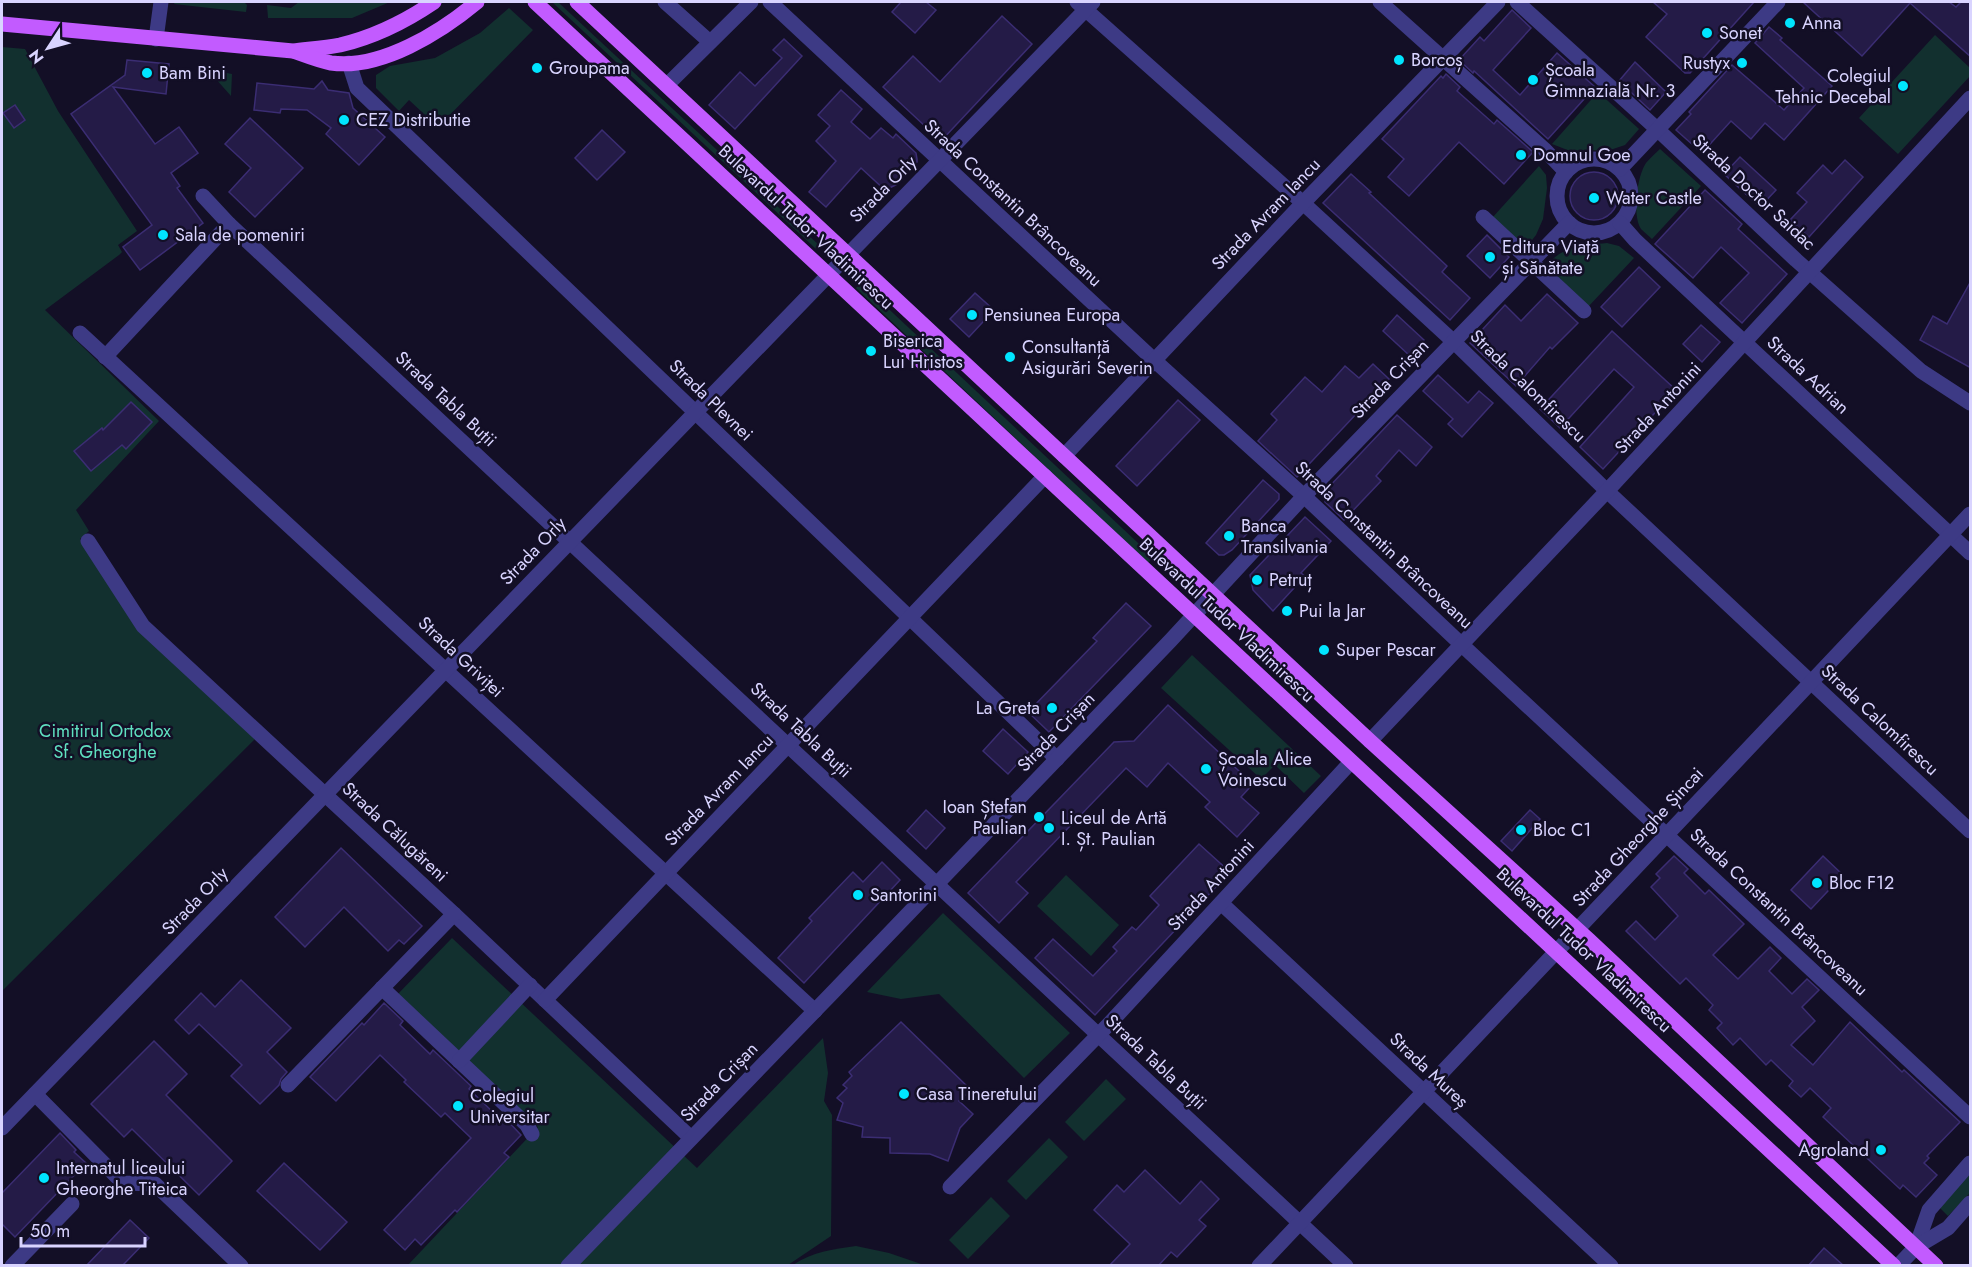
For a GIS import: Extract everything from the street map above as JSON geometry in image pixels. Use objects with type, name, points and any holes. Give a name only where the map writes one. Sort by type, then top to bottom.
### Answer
[{"type":"main road","points":[[2,24],[293,51],[340,45],[378,33],[434,2]]},
{"type":"main road","points":[[293,51],[331,63],[375,59],[414,44],[477,2]]},
{"type":"main road","name":"Bulevardul Tudor Vladimirescu","points":[[535,2],[1894,1266]]},
{"type":"main road","name":"Bulevardul Tudor Vladimirescu","points":[[577,2],[1936,1266]]},
{"type":"street","points":[[156,39],[161,2]]},
{"type":"street","points":[[665,2],[710,42]]},
{"type":"street","points":[[667,85],[751,2]]},
{"type":"street","name":"Strada Constantin Brâncoveanu","points":[[770,2],[1971,1117]]},
{"type":"street","points":[[1380,2],[1544,149],[1566,172]]},
{"type":"street","name":"Strada Avram Iancu","points":[[1064,456],[1498,2]]},
{"type":"street","name":"Strada Doctor Saidac","points":[[1517,2],[1810,272],[1922,371],[1971,403]]},
{"type":"street","points":[[1620,169],[1778,2]]},
{"type":"street","name":"Strada Orly","points":[[2,1128],[939,160],[1085,4]]},
{"type":"street","name":"Strada Calomfirescu","points":[[1085,4],[1454,342],[1607,491],[1971,831]]},
{"type":"street","name":"Strada Plevnei","points":[[349,63],[357,88],[1057,759]]},
{"type":"street","name":"Strada Antonini","points":[[1370,741],[1607,491],[1971,98]]},
{"type":"street","points":[[1593,159],[1610,162],[1620,169],[1630,186],[1632,198],[1626,215],[1620,223],[1612,229],[1594,233],[1585,232],[1569,223],[1558,204],[1560,182],[1566,172],[1575,164],[1593,159]]},
{"type":"street","name":"Strada Tabla Buții","points":[[203,196],[229,224],[1346,1266]]},
{"type":"street","points":[[1483,217],[1584,311]]},
{"type":"street","name":"Strada Crișan","points":[[568,1266],[1057,759],[1304,496],[1569,223]]},
{"type":"street","name":"Strada Adrian","points":[[1620,223],[1635,240],[1971,553]]},
{"type":"street","points":[[105,357],[229,224]]},
{"type":"street","name":"Strada Griviței","points":[[80,333],[815,1011]]},
{"type":"street","name":"Strada Avram Iancu","points":[[545,1000],[1045,476]]},
{"type":"street","name":"Strada Gheorghe Șincai","points":[[1259,1266],[1971,514]]},
{"type":"street","name":"Strada Călugăreni","points":[[88,541],[143,626],[530,985],[691,1138]]},
{"type":"street","name":"Strada Antonini","points":[[950,1187],[1098,1035],[1351,762]]},
{"type":"street","name":"Strada Mureș","points":[[1221,903],[1611,1266]]},
{"type":"street","points":[[288,1085],[454,914]]},
{"type":"street","points":[[459,1061],[530,985]]},
{"type":"street","points":[[382,988],[527,1125],[532,1134]]},
{"type":"street","points":[[34,1094],[123,1183],[155,1184],[241,1266]]},
{"type":"street","points":[[1916,1247],[1929,1210],[1971,1163]]},
{"type":"street","points":[[1899,1266],[1916,1247],[1948,1228],[1971,1203]]},
{"type":"street","points":[[2,1256],[11,1266],[72,1204]]},
{"type":"green space","points":[[175,2],[244,2],[247,5],[246,12],[174,4]]},
{"type":"green space","points":[[299,2],[390,2],[352,18],[268,18],[267,5],[291,8]]},
{"type":"green space","points":[[552,2],[558,2],[820,246],[816,249]]},
{"type":"green space","points":[[509,8],[533,30],[438,127],[409,100],[399,111],[376,88],[376,75],[390,66],[435,58],[480,33]]},
{"type":"green space","points":[[1935,35],[1970,68],[1970,76],[1898,154],[1859,118]]},
{"type":"green space","name":"Cimitirul Ortodox Sf. Gheorghe","points":[[2,47],[25,49],[58,111],[137,231],[118,245],[122,252],[119,255],[45,310],[159,421],[76,510],[89,531],[80,539],[139,629],[255,739],[2,991]]},
{"type":"green space","points":[[207,69],[232,74],[231,96]]},
{"type":"green space","points":[[1598,92],[1639,129],[1625,145],[1610,150],[1570,151],[1552,144]]},
{"type":"green space","points":[[1660,149],[1701,186],[1652,239],[1638,223],[1636,205],[1643,169]]},
{"type":"green space","points":[[1539,166],[1546,175],[1547,188],[1543,219],[1536,235],[1525,249],[1492,218]]},
{"type":"green space","points":[[1607,243],[1619,246],[1634,258],[1587,308],[1544,267],[1559,254],[1572,248]]},
{"type":"green space","points":[[861,283],[1153,557],[1148,563],[856,288]]},
{"type":"green space","points":[[1192,655],[1321,776],[1304,793],[1275,765],[1261,779],[1161,688]]},
{"type":"green space","points":[[1066,875],[1119,925],[1091,956],[1037,906]]},
{"type":"green space","points":[[943,913],[1070,1033],[1024,1078],[939,994],[901,999],[867,992]]},
{"type":"green space","points":[[452,938],[697,1168],[823,1038],[828,1073],[824,1101],[832,1115],[831,1236],[788,1265],[408,1265],[538,1127],[397,995]]},
{"type":"green space","points":[[1106,1079],[1126,1099],[1084,1141],[1065,1122]]},
{"type":"green space","points":[[1049,1138],[1068,1157],[1026,1200],[1007,1181]]},
{"type":"green space","points":[[1970,1171],[1970,1193],[1948,1216],[1938,1206]]},
{"type":"green space","points":[[991,1197],[1010,1216],[968,1259],[949,1240]]},
{"type":"green space","points":[[856,1246],[889,1253],[924,1265],[793,1265],[815,1254]]},
{"type":"building","points":[[901,2],[926,2],[936,10],[915,33],[892,12]]},
{"type":"building","points":[[1653,2],[1754,2],[1690,73],[1685,73],[1646,37],[1667,14]]},
{"type":"building","points":[[1803,2],[1949,2],[1956,7],[1961,2],[1971,2],[1971,57],[1910,3],[1862,56]]},
{"type":"building","name":"Școala Gimnazială Nr. 3","points":[[1512,10],[1531,28],[1493,70],[1520,95],[1557,53],[1595,87],[1548,139],[1459,60],[1480,37],[1484,41]]},
{"type":"building","points":[[1002,16],[1032,44],[941,141],[883,87],[913,56],[940,82]]},
{"type":"building","points":[[1769,27],[1782,38],[1780,40],[1832,86],[1784,140],[1765,123],[1751,139],[1731,121],[1702,153],[1676,130],[1691,114],[1689,112],[1732,65],[1784,110],[1804,88],[1755,43]]},
{"type":"building","points":[[784,39],[802,56],[735,129],[709,105],[740,72],[755,86],[782,58],[773,50]]},
{"type":"building","points":[[127,60],[169,64],[166,94],[113,87],[155,144],[179,127],[198,153],[171,173],[180,186],[177,188],[203,223],[140,270],[123,247],[152,225],[71,114],[125,75]]},
{"type":"building","points":[[1635,62],[1666,92],[1650,110],[1619,81]]},
{"type":"building","points":[[1446,74],[1460,87],[1457,91],[1494,124],[1497,120],[1533,152],[1504,184],[1459,142],[1409,196],[1388,177],[1404,159],[1382,139],[1441,76],[1443,78]]},
{"type":"building","name":"CEZ Distributie","points":[[322,81],[328,90],[349,93],[353,108],[385,137],[359,165],[326,134],[331,128],[307,110],[281,109],[280,113],[254,110],[257,83],[314,89]]},
{"type":"building","points":[[841,90],[862,109],[851,122],[870,139],[881,128],[893,138],[896,134],[916,153],[917,162],[896,185],[885,190],[861,168],[826,207],[809,192],[836,161],[816,141],[830,126],[818,115]]},
{"type":"building","points":[[15,105],[25,120],[14,128],[3,113]]},
{"type":"building","points":[[250,118],[303,168],[255,217],[229,192],[251,168],[225,144]]},
{"type":"building","points":[[602,130],[625,152],[597,180],[575,158]]},
{"type":"building","points":[[1740,157],[1776,190],[1760,207],[1724,174]]},
{"type":"building","points":[[1845,160],[1863,177],[1809,237],[1790,220],[1807,202],[1797,193],[1823,165],[1832,174]]},
{"type":"building","name":"Water Castle","points":[[1589,172],[1599,172],[1614,182],[1618,196],[1617,205],[1608,216],[1599,220],[1589,220],[1574,210],[1570,201],[1570,191],[1580,176]]},
{"type":"building","points":[[1351,174],[1447,266],[1442,272],[1470,298],[1450,320],[1323,203]]},
{"type":"building","points":[[1705,190],[1742,224],[1738,229],[1787,274],[1742,323],[1720,303],[1749,273],[1721,247],[1693,278],[1655,244]]},
{"type":"building","points":[[1487,235],[1509,257],[1490,278],[1467,256]]},
{"type":"building","points":[[1639,267],[1660,287],[1622,327],[1601,307]]},
{"type":"building","points":[[1971,281],[1971,368],[1920,340],[1933,316],[1947,324]]},
{"type":"building","name":"Pensiunea Europa","points":[[975,293],[994,310],[969,337],[950,319]]},
{"type":"building","points":[[1547,294],[1578,323],[1552,349],[1550,347],[1516,386],[1470,343],[1505,305],[1521,321]]},
{"type":"building","points":[[1397,315],[1424,340],[1410,356],[1383,331]]},
{"type":"building","points":[[1701,325],[1720,342],[1702,362],[1683,344]]},
{"type":"building","points":[[1612,331],[1676,390],[1603,469],[1580,447],[1634,387],[1614,369],[1560,428],[1540,409]]},
{"type":"building","points":[[1373,364],[1389,379],[1297,477],[1258,441],[1277,420],[1271,414],[1305,377],[1322,392],[1345,366],[1359,378]]},
{"type":"building","points":[[1438,375],[1468,403],[1479,391],[1493,403],[1462,437],[1448,424],[1453,419],[1423,391]]},
{"type":"building","points":[[1178,400],[1200,420],[1137,486],[1116,466]]},
{"type":"building","points":[[131,402],[152,422],[126,449],[122,445],[91,471],[74,451],[102,428],[103,430]]},
{"type":"building","points":[[1397,415],[1432,447],[1416,466],[1399,450],[1376,476],[1381,481],[1344,520],[1325,502],[1326,490]]},
{"type":"building","points":[[1263,480],[1279,494],[1279,499],[1232,550],[1219,555],[1206,543]]},
{"type":"building","points":[[1305,517],[1331,541],[1301,573],[1305,576],[1273,611],[1253,590],[1250,575]]},
{"type":"building","points":[[1126,603],[1151,626],[1049,732],[1028,712],[1097,641],[1093,638]]},
{"type":"building","points":[[1168,705],[1253,784],[1241,797],[1259,813],[1237,837],[1205,807],[1210,802],[1168,763],[1147,787],[1126,768],[1016,882],[1028,893],[999,923],[968,893],[1114,742],[1134,741]]},
{"type":"building","points":[[1003,729],[1028,752],[1008,774],[983,751]]},
{"type":"building","points":[[926,810],[945,828],[926,849],[907,831]]},
{"type":"building","name":"Bloc C1","points":[[1530,810],[1540,819],[1512,851],[1501,841]]},
{"type":"building","points":[[1199,844],[1230,872],[1095,1015],[1035,958],[1053,939],[1093,976],[1117,951],[1113,947],[1132,927],[1136,930],[1159,905],[1150,896]]},
{"type":"building","points":[[341,848],[422,926],[404,944],[399,940],[388,951],[344,907],[305,947],[275,917]]},
{"type":"building","points":[[1674,856],[1688,869],[1684,873],[1705,894],[1709,890],[1744,924],[1713,955],[1738,979],[1770,947],[1781,958],[1769,971],[1792,994],[1807,979],[1819,990],[1802,1007],[1815,1021],[1791,1045],[1813,1065],[1850,1022],[1902,1072],[1904,1070],[1960,1122],[1927,1156],[1929,1158],[1924,1163],[1937,1175],[1916,1197],[1903,1185],[1900,1189],[1823,1117],[1831,1108],[1810,1088],[1801,1097],[1789,1086],[1793,1081],[1771,1060],[1766,1065],[1740,1038],[1733,1045],[1717,1028],[1722,1023],[1709,1010],[1713,1005],[1686,978],[1680,984],[1626,931],[1636,921],[1655,940],[1678,916],[1651,887],[1660,878],[1656,874]]},
{"type":"building","name":"Bloc F12","points":[[1823,856],[1843,875],[1811,909],[1791,890]]},
{"type":"building","points":[[882,862],[900,880],[804,983],[778,958],[812,921],[809,918],[853,872],[863,882]]},
{"type":"building","points":[[241,980],[291,1028],[267,1052],[287,1072],[279,1085],[260,1104],[231,1076],[242,1065],[199,1024],[189,1034],[175,1020],[201,993],[215,1007]]},
{"type":"building","name":"Colegiul Universitar","points":[[384,1003],[403,1021],[400,1025],[430,1054],[433,1050],[471,1086],[469,1089],[500,1119],[503,1116],[521,1135],[504,1153],[509,1157],[457,1212],[455,1210],[421,1245],[415,1239],[405,1250],[384,1230],[471,1138],[445,1113],[441,1117],[404,1082],[406,1080],[380,1055],[336,1101],[310,1077]]},
{"type":"building","name":"Casa Tineretului","points":[[901,1022],[971,1090],[959,1101],[973,1114],[960,1128],[948,1161],[930,1154],[890,1153],[890,1138],[862,1137],[863,1127],[837,1120],[843,1103],[837,1098],[847,1088],[843,1085],[852,1076],[849,1072]]},
{"type":"building","points":[[154,1041],[187,1074],[166,1095],[232,1161],[199,1195],[132,1129],[124,1137],[91,1104]]},
{"type":"building","name":"Internatul liceului Gheorghe Titeica","points":[[60,1133],[76,1150],[74,1152],[86,1163],[15,1237],[2,1224],[2,1193]]},
{"type":"building","points":[[284,1163],[347,1222],[320,1250],[257,1191]]},
{"type":"building","points":[[1145,1170],[1180,1204],[1201,1181],[1219,1199],[1199,1220],[1206,1226],[1177,1257],[1171,1252],[1158,1266],[1109,1266],[1130,1244],[1094,1210],[1117,1185],[1124,1192]]},
{"type":"building","points":[[130,1220],[149,1238],[122,1266],[86,1266]]},
{"type":"building","points":[[1824,1248],[1844,1266],[1808,1266]]},
{"type":"place","name":"Anna","points":[[1790,23]]},
{"type":"place","name":"Sonet","points":[[1707,33]]},
{"type":"place","name":"Borcoș","points":[[1399,60]]},
{"type":"place","name":"Rustyx","points":[[1742,63]]},
{"type":"place","name":"Groupama","points":[[537,68]]},
{"type":"place","name":"Bam Bini","points":[[147,73]]},
{"type":"place","name":"Școala Gimnazială Nr. 3","points":[[1533,80]]},
{"type":"place","name":"Colegiul Tehnic Decebal","points":[[1903,86]]},
{"type":"place","name":"CEZ Distributie","points":[[344,120]]},
{"type":"place","name":"Domnul Goe","points":[[1521,155]]},
{"type":"place","name":"Water Castle","points":[[1594,198]]},
{"type":"place","name":"Sala de pomeniri","points":[[163,235]]},
{"type":"place","name":"Editura Viață și Sănătate","points":[[1490,257]]},
{"type":"place","name":"Pensiunea Europa","points":[[972,315]]},
{"type":"place","name":"Biserica Lui Hristos","points":[[871,351]]},
{"type":"place","name":"Consultanță Asigurări Severin","points":[[1010,357]]},
{"type":"place","name":"Banca Transilvania","points":[[1229,536]]},
{"type":"place","name":"Petruț","points":[[1257,580]]},
{"type":"place","name":"Pui la Jar","points":[[1287,611]]},
{"type":"place","name":"Super Pescar","points":[[1324,650]]},
{"type":"place","name":"La Greta","points":[[1052,708]]},
{"type":"place","name":"Școala Alice Voinescu","points":[[1206,769]]},
{"type":"place","name":"Ioan Ștefan Paulian","points":[[1039,817]]},
{"type":"place","name":"Liceul de Artă I. Șt. Paulian","points":[[1049,828]]},
{"type":"place","name":"Bloc C1","points":[[1521,830]]},
{"type":"place","name":"Bloc F12","points":[[1817,883]]},
{"type":"place","name":"Santorini","points":[[858,895]]},
{"type":"place","name":"Casa Tineretului","points":[[904,1094]]},
{"type":"place","name":"Colegiul Universitar","points":[[458,1106]]},
{"type":"place","name":"Agroland","points":[[1881,1150]]},
{"type":"place","name":"Internatul liceului Gheorghe Titeica","points":[[44,1178]]}]
